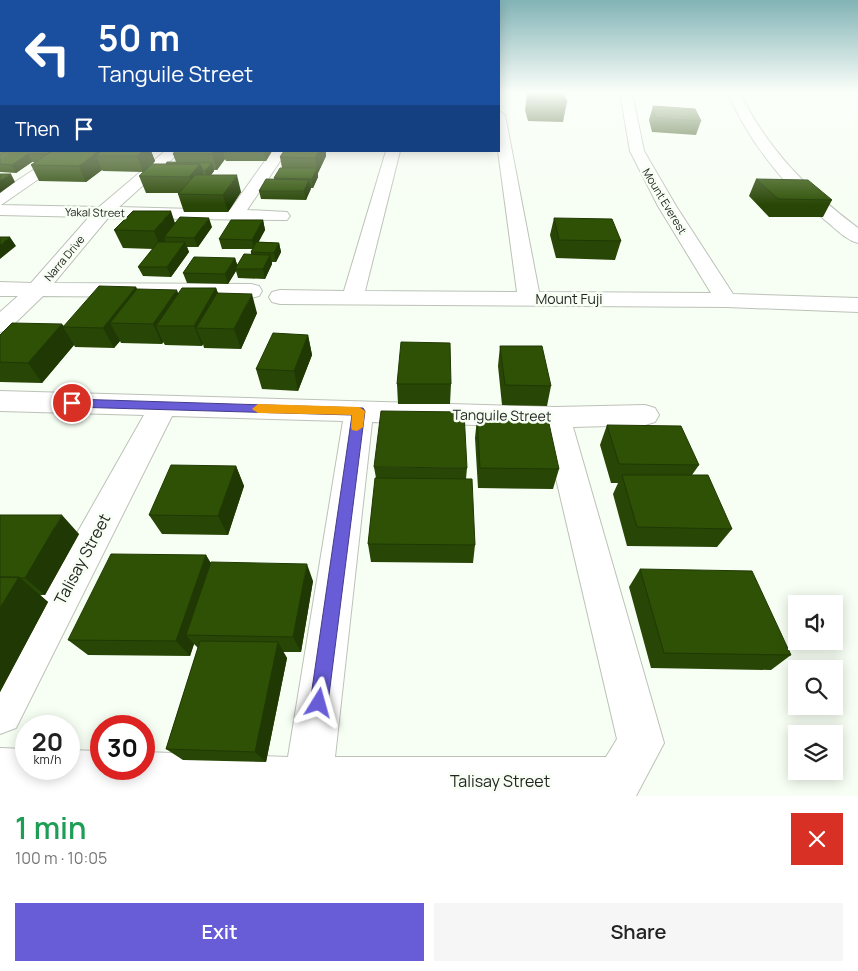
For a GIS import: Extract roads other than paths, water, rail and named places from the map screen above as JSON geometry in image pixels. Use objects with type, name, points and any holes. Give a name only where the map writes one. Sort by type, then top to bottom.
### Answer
[{"type":"street","points":[[501,130],[529,298]]},
{"type":"street","name":"Mount Everest","points":[[633,130],[637,151],[667,206],[726,300]]},
{"type":"street","points":[[753,130],[758,140],[786,175],[858,237]]},
{"type":"street","points":[[0,200],[71,152]]},
{"type":"street","name":"Narra Drive","points":[[0,325],[36,291],[102,213],[173,152]]},
{"type":"street","points":[[235,215],[279,152]]},
{"type":"street","points":[[353,296],[393,152]]},
{"type":"street","name":"Yakal Street","points":[[0,210],[281,216]]},
{"type":"street","points":[[0,289],[36,291],[251,291]]},
{"type":"street","name":"Mount Fuji","points":[[280,297],[726,300],[858,306]]},
{"type":"street","name":"Tanguile Street","points":[[0,401],[556,417],[645,415]]},
{"type":"street","name":"Talisay Street","points":[[0,712],[163,406]]},
{"type":"street","points":[[308,781],[359,411]]},
{"type":"street","name":"Talisay Street","points":[[0,772],[308,781],[618,781],[641,743],[556,417]]}]
